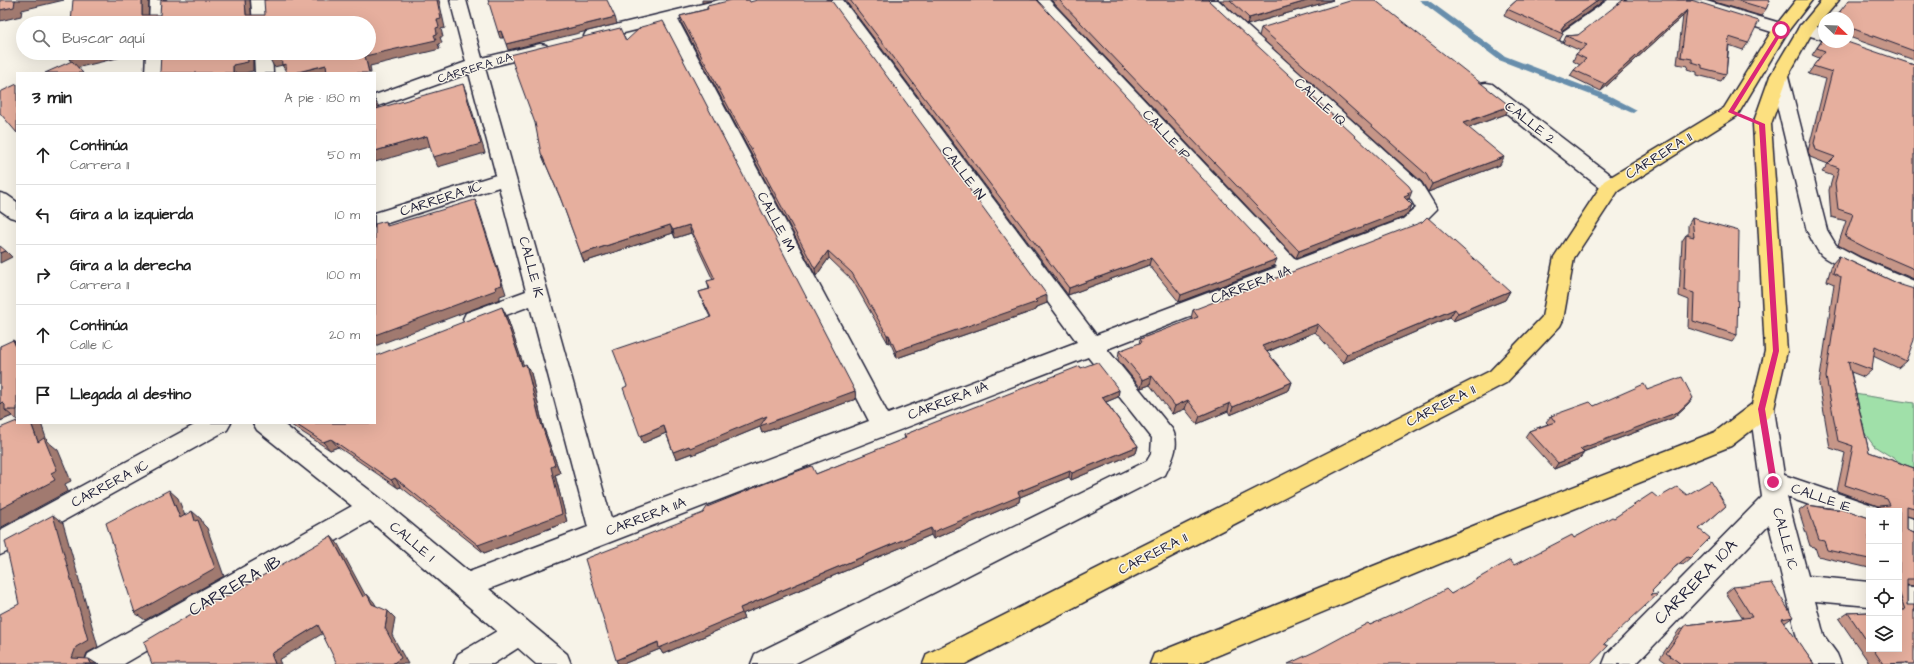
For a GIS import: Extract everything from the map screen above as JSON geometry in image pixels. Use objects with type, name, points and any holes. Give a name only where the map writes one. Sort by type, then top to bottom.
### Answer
[{"type":"main road","name":"CARRERA 11","points":[[937,664],[1498,377],[1552,320],[1564,257],[1611,186],[1731,112],[1781,30],[1804,0]]},
{"type":"main road","points":[[1164,664],[1517,520],[1723,439],[1762,409],[1776,351],[1762,124],[1778,76],[1815,32],[1831,0]]},
{"type":"main road","points":[[1731,112],[1762,124]]},
{"type":"street","points":[[157,16],[158,0]]},
{"type":"street","points":[[259,0],[260,16]]},
{"type":"street","name":"CALLE 1K","points":[[458,0],[603,534]]},
{"type":"street","points":[[576,40],[739,0]]},
{"type":"street","name":"CALLE 1N","points":[[765,664],[1156,468],[1163,454],[1164,436],[1092,346],[835,0]]},
{"type":"street","name":"CALLE 1P","points":[[1040,0],[1292,269]]},
{"type":"street","name":"CALLE 1Q","points":[[1208,0],[1252,31],[1414,188],[1427,209]]},
{"type":"street","points":[[1566,37],[1618,0]]},
{"type":"street","points":[[1686,0],[1781,30]]},
{"type":"street","name":"CALLE 1M","points":[[669,18],[884,426]]},
{"type":"street","name":"CARRERA 12A","points":[[376,101],[476,65],[553,46]]},
{"type":"street","points":[[154,72],[155,60]]},
{"type":"street","points":[[263,60],[264,72]]},
{"type":"street","points":[[1778,76],[1817,231],[1828,250],[1853,263],[1914,290]]},
{"type":"street","name":"CALLE 2","points":[[1474,78],[1611,186]]},
{"type":"street","name":"CARRERA 11C","points":[[376,220],[507,178]]},
{"type":"street","points":[[0,200],[16,211]]},
{"type":"street","name":"CARRERA 11A","points":[[465,586],[1410,224],[1427,209]]},
{"type":"street","points":[[457,326],[538,295]]},
{"type":"street","name":"CALLE 1C","points":[[1762,409],[1774,491],[1798,587],[1812,642],[1826,664]]},
{"type":"street","name":"CALLE 1","points":[[266,424],[372,507],[557,664]]},
{"type":"street","name":"CARRERA 11C","points":[[0,543],[204,426]]},
{"type":"street","name":"CALLE 1E","points":[[1774,491],[1866,514]]},
{"type":"street","name":"CARRERA 10A","points":[[1617,664],[1774,491]]},
{"type":"street","name":"CARRERA 11B","points":[[98,664],[372,507]]},
{"type":"street","points":[[1902,526],[1914,530]]},
{"type":"street","points":[[1798,587],[1866,594]]},
{"type":"street","points":[[1902,598],[1914,599]]},
{"type":"street","points":[[468,664],[520,632]]},
{"type":"green space","points":[[1834,391],[1914,403],[1914,471],[1874,446]]},
{"type":"building","points":[[0,0],[15,0],[14,7],[0,10]]},
{"type":"building","points":[[73,0],[142,0],[142,15],[160,15],[161,0],[245,0],[246,15],[265,15],[264,0],[437,0],[441,19],[437,20],[439,27],[436,28],[437,34],[434,35],[436,40],[376,54],[376,16],[72,16]]},
{"type":"building","points":[[488,0],[607,0],[615,17],[506,44],[501,31],[498,32]]},
{"type":"building","points":[[732,0],[749,0],[750,2],[757,0],[831,0],[1047,295],[1035,300],[1037,302],[896,351],[889,335],[887,335],[852,273],[828,251],[815,269],[680,16],[708,9],[707,6]]},
{"type":"building","points":[[850,0],[1037,0],[1277,259],[1181,295],[1151,258],[1069,288]]},
{"type":"building","points":[[1059,0],[1208,0],[1409,186],[1412,191],[1407,193],[1409,195],[1404,197],[1412,205],[1406,210],[1299,251]]},
{"type":"building","points":[[1230,0],[1310,0],[1249,18]]},
{"type":"building","points":[[1353,0],[1375,0],[1510,106],[1463,123],[1504,157],[1432,184],[1426,174],[1261,28]]},
{"type":"building","points":[[1517,0],[1599,0],[1564,25],[1561,29],[1563,34],[1507,9]]},
{"type":"building","points":[[1623,0],[1691,0],[1759,21],[1748,43],[1729,37],[1726,74],[1702,68],[1702,65],[1692,62],[1692,59],[1681,57],[1687,10],[1605,84],[1574,70],[1586,59],[1576,54],[1587,45],[1566,36],[1578,35]]},
{"type":"building","points":[[1736,0],[1770,0],[1766,9]]},
{"type":"building","points":[[1849,0],[1914,0],[1914,51],[1854,29],[1854,12],[1840,12]]},
{"type":"building","points":[[663,21],[855,391],[760,426],[767,416],[690,448],[689,446],[673,452],[664,426],[640,436],[623,388],[627,386],[613,350],[711,317],[699,292],[710,289],[707,281],[715,279],[689,225],[673,230],[670,225],[581,254],[560,197],[541,153],[535,123],[510,55],[620,28],[626,41],[641,27]]},
{"type":"building","points":[[1854,44],[1914,65],[1914,269],[1868,249],[1845,237],[1853,214],[1838,209],[1835,183],[1839,168],[1828,164],[1835,157],[1816,150],[1814,143],[1832,72],[1813,66],[1825,51],[1817,48],[1818,47],[1818,48],[1854,48]]},
{"type":"building","points":[[161,60],[248,60],[248,62],[233,65],[233,72],[160,72]]},
{"type":"building","points":[[282,60],[366,60],[369,72],[327,72],[326,65],[298,72],[286,72],[286,64],[282,65]]},
{"type":"building","points":[[72,61],[82,72],[47,72]]},
{"type":"building","points":[[16,84],[16,132],[0,113],[0,92]]},
{"type":"building","points":[[463,84],[481,144],[433,157],[427,136],[376,151],[376,109]]},
{"type":"building","points":[[475,200],[502,285],[495,287],[496,290],[376,335],[376,224],[386,221],[387,226]]},
{"type":"building","points":[[1427,217],[1510,291],[1458,313],[1455,309],[1347,354],[1318,324],[1262,346],[1292,382],[1233,407],[1230,403],[1200,416],[1188,400],[1175,406],[1152,376],[1143,380],[1119,351],[1142,342],[1140,339],[1198,317],[1193,310],[1422,222]]},
{"type":"building","points":[[1692,218],[1739,231],[1737,335],[1693,321],[1694,293],[1684,290],[1686,235],[1694,237]]},
{"type":"building","points":[[0,246],[6,251],[0,253]]},
{"type":"building","points":[[1839,256],[1901,285],[1914,289],[1914,340],[1906,361],[1875,346],[1872,370],[1848,361],[1869,452],[1914,468],[1914,508],[1907,506],[1907,530],[1914,533],[1914,579],[1907,579],[1907,605],[1914,605],[1914,664],[1883,664],[1875,652],[1902,652],[1902,610],[1905,610],[1902,600],[1902,508],[1879,508],[1879,506],[1890,505],[1887,499],[1845,485],[1853,446],[1838,441],[1826,377],[1841,277],[1833,273]]},
{"type":"building","points":[[502,307],[522,366],[526,364],[539,417],[555,465],[551,467],[562,514],[478,545],[395,478],[391,480],[331,439],[323,442],[296,424],[376,424],[376,356]]},
{"type":"building","points":[[13,340],[16,347],[16,410],[5,410],[5,405],[3,403],[0,404],[0,346]]},
{"type":"building","points":[[1097,362],[1119,390],[1102,397],[1138,446],[1072,473],[1070,471],[1018,492],[1020,496],[933,532],[931,528],[740,608],[742,613],[659,648],[658,642],[616,660],[585,559],[703,513],[707,507],[776,479],[812,466],[816,474],[906,438],[904,435],[933,423],[1080,366],[1081,368]]},
{"type":"building","points":[[1682,377],[1693,398],[1678,412],[1580,449],[1584,453],[1558,463],[1529,431],[1555,422],[1551,416],[1590,402],[1594,406],[1644,384],[1647,390]]},
{"type":"building","points":[[16,421],[16,424],[31,424],[38,442],[44,438],[57,470],[51,473],[55,480],[0,509],[0,428]]},
{"type":"building","points":[[1711,481],[1726,506],[1699,529],[1710,538],[1690,558],[1687,557],[1675,567],[1652,591],[1653,592],[1650,595],[1658,594],[1604,644],[1608,646],[1591,664],[1288,664],[1316,651],[1368,623],[1370,625],[1432,597],[1446,589],[1451,594],[1510,560],[1514,565],[1572,535],[1574,538],[1612,517],[1614,518],[1652,493],[1658,498],[1677,487],[1687,495]]},
{"type":"building","points":[[169,490],[180,518],[192,511],[195,521],[198,520],[215,568],[135,613],[106,523]]},
{"type":"building","points":[[1807,505],[1839,510],[1840,508],[1866,517],[1866,558],[1827,550],[1824,541],[1819,540]]},
{"type":"building","points":[[53,515],[88,640],[76,647],[72,658],[89,659],[91,664],[0,664],[0,614],[19,604],[5,541]]},
{"type":"building","points":[[331,536],[363,597],[367,594],[372,604],[388,611],[385,628],[401,658],[392,664],[337,664],[318,625],[271,654],[275,664],[152,664],[144,642],[225,594],[226,597]]},
{"type":"building","points":[[1772,583],[1793,617],[1782,619],[1814,664],[1681,664],[1666,653],[1686,625],[1752,617],[1733,587]]},
{"type":"building","points":[[1866,612],[1866,640],[1848,613]]},
{"type":"waterway","points":[[1423,0],[1502,58],[1607,98],[1633,110]]},
{"type":"route","points":[[1773,482],[1762,409],[1776,351],[1762,124],[1731,112],[1781,30]]}]
